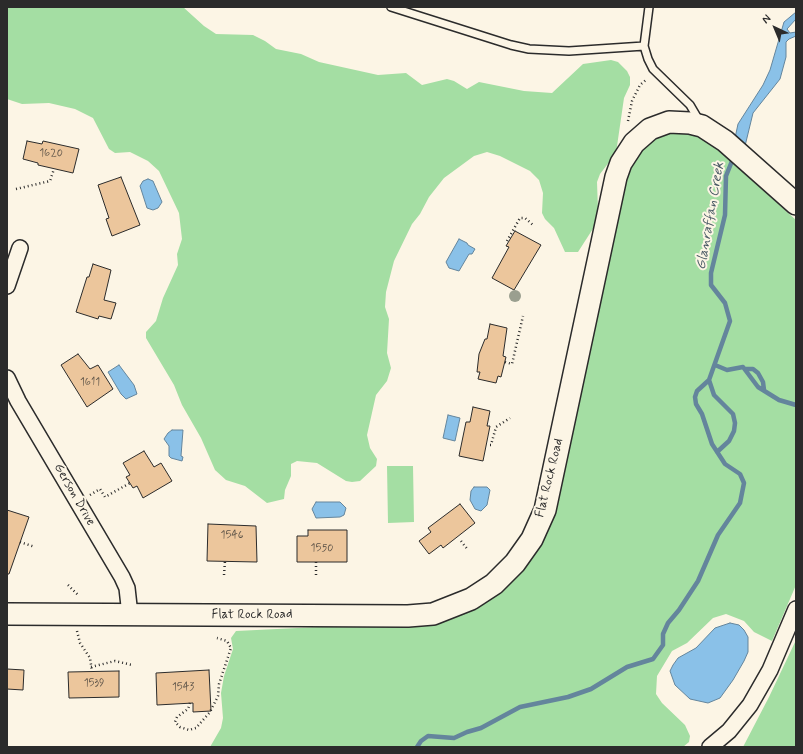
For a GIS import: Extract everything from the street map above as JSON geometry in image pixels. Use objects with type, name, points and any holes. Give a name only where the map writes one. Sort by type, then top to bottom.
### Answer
[{"type":"street","name":"Flat Rock Road","points":[[7,614],[413,616],[433,614],[458,605],[494,584],[523,552],[532,539],[544,510],[621,163],[637,139],[650,129],[660,124],[680,122],[702,126],[725,141],[796,204]]},
{"type":"street","points":[[7,286],[20,248]]},
{"type":"street","name":"Gerson Drive","points":[[7,378],[18,401],[127,588],[130,615]]},
{"type":"street","points":[[710,747],[729,731],[750,705],[770,670],[796,609]]},
{"type":"lane","points":[[391,7],[511,45],[529,49],[569,51],[644,46]]},
{"type":"lane","points":[[649,7],[644,46],[646,56],[655,72],[695,111],[702,126]]},
{"type":"path","points":[[628,121],[632,101],[640,85],[655,72]]},
{"type":"path","points":[[16,189],[50,181],[54,169]]},
{"type":"path","points":[[507,240],[520,218],[525,218],[533,225]]},
{"type":"path","points":[[505,362],[512,364],[523,316]]},
{"type":"path","points":[[490,445],[492,445],[496,427],[510,418]]},
{"type":"path","points":[[78,502],[100,489],[105,497],[130,483]]},
{"type":"path","points":[[461,541],[468,550]]},
{"type":"path","points":[[20,542],[35,547]]},
{"type":"path","points":[[224,575],[225,561]]},
{"type":"path","points":[[316,562],[316,575]]},
{"type":"path","points":[[78,615],[76,634],[90,658],[92,671]]},
{"type":"path","points":[[190,703],[188,709],[177,717],[175,722],[180,727],[189,730],[196,728],[210,712],[218,696],[219,684],[231,648],[227,641],[217,638]]},
{"type":"path","points":[[91,667],[115,661],[132,665]]},
{"type":"green space","points":[[7,7],[183,7],[204,26],[216,34],[253,35],[276,49],[301,54],[319,62],[378,75],[406,73],[422,85],[447,79],[454,81],[467,89],[479,82],[524,91],[552,93],[583,64],[611,60],[618,62],[627,71],[630,77],[630,85],[624,98],[616,153],[600,174],[597,182],[598,210],[596,224],[578,252],[565,252],[554,228],[545,219],[542,213],[543,193],[539,180],[530,171],[500,156],[487,152],[474,156],[444,178],[429,197],[420,214],[412,224],[394,261],[386,292],[385,307],[389,319],[387,353],[391,368],[387,381],[376,395],[367,435],[370,448],[377,459],[376,466],[360,481],[352,482],[346,481],[317,463],[297,461],[291,464],[291,476],[285,490],[284,499],[267,503],[245,486],[226,480],[215,470],[201,438],[182,405],[174,385],[146,338],[146,332],[156,321],[163,298],[178,265],[177,254],[182,239],[179,213],[159,171],[148,161],[130,152],[115,153],[109,149],[93,118],[75,109],[49,103],[22,104],[7,99]]},
{"type":"green space","points":[[682,132],[694,134],[714,146],[796,220],[796,585],[772,641],[754,632],[744,621],[726,614],[713,618],[687,643],[672,651],[657,676],[656,694],[662,703],[685,725],[690,736],[689,742],[683,747],[210,747],[221,728],[223,718],[221,693],[224,676],[233,649],[231,638],[236,631],[441,621],[476,609],[521,571],[536,553],[562,482],[629,169],[638,153],[649,142],[667,134]]},
{"type":"green space","points":[[387,466],[413,466],[414,522],[388,523]]},
{"type":"green space","points":[[796,640],[796,747],[743,747],[769,697]]},
{"type":"water","points":[[796,12],[796,19],[787,29],[790,33],[796,32],[796,36],[786,42],[786,57],[780,79],[753,113],[745,146],[735,138],[738,124],[763,85],[770,70],[784,22]]},
{"type":"water","points":[[148,179],[153,181],[162,202],[158,208],[153,210],[147,208],[140,186],[143,181]]},
{"type":"water","points":[[459,239],[475,249],[472,254],[469,254],[459,271],[449,268],[446,262]]},
{"type":"water","points":[[119,365],[134,385],[137,394],[126,399],[121,394],[108,372]]},
{"type":"water","points":[[448,415],[460,418],[455,441],[443,438]]},
{"type":"water","points":[[172,430],[183,430],[182,461],[169,456],[169,446],[164,439]]},
{"type":"water","points":[[474,487],[487,487],[490,490],[487,505],[481,511],[475,509],[470,500],[471,491]]},
{"type":"water","points":[[316,502],[340,502],[346,508],[344,515],[340,517],[316,518],[312,509]]},
{"type":"water","points":[[730,623],[739,625],[748,637],[748,652],[744,661],[720,698],[708,703],[690,699],[675,685],[670,671],[673,665],[678,658],[696,648],[715,628]]},
{"type":"building","points":[[27,141],[42,144],[43,141],[79,149],[73,173],[38,165],[38,163],[23,159]]},
{"type":"building","points":[[121,177],[140,225],[112,236],[106,219],[109,218],[98,185]]},
{"type":"building","points":[[515,231],[541,245],[514,290],[492,278],[509,247],[506,246]]},
{"type":"building","points":[[93,264],[111,270],[104,300],[116,303],[111,319],[99,316],[98,319],[76,312],[87,277],[89,277]]},
{"type":"building","points":[[490,324],[507,328],[503,356],[506,357],[501,377],[498,376],[496,383],[478,379],[480,372],[477,372],[479,354],[485,339],[487,339]]},
{"type":"building","points":[[78,354],[90,369],[98,365],[113,389],[87,407],[61,365]]},
{"type":"building","points":[[473,407],[490,411],[487,426],[490,426],[483,461],[459,456],[466,422],[470,422]]},
{"type":"building","points":[[144,451],[154,467],[161,463],[172,481],[143,498],[137,486],[133,488],[126,477],[130,475],[123,463]]},
{"type":"building","points":[[460,504],[475,523],[443,548],[441,545],[429,554],[419,541],[431,532],[428,528]]},
{"type":"building","points":[[7,510],[29,517],[9,574],[7,574]]},
{"type":"building","points":[[208,524],[256,526],[257,562],[207,561]]},
{"type":"building","points":[[308,530],[347,530],[347,562],[297,562],[297,536],[308,536]]},
{"type":"building","points":[[7,669],[24,670],[23,690],[7,689]]},
{"type":"building","points":[[209,670],[211,711],[193,712],[193,703],[157,705],[156,673]]},
{"type":"building","points":[[119,671],[119,697],[69,698],[68,672]]},
{"type":"waterway","name":"Glanraffan Creek","points":[[417,747],[421,741],[428,736],[454,738],[481,728],[520,707],[568,697],[591,689],[627,667],[653,659],[663,645],[663,634],[668,623],[679,610],[698,581],[718,535],[740,503],[744,483],[740,474],[725,464],[712,444],[702,414],[696,404],[695,397],[697,391],[709,380],[730,321],[725,303],[711,285],[711,273],[725,215],[726,176],[734,156]]},
{"type":"waterway","points":[[715,365],[727,370],[743,367],[758,387],[779,400],[796,405]]},
{"type":"waterway","points":[[745,369],[753,369],[758,373],[763,382],[764,390]]},
{"type":"waterway","name":"Glanraffan Creek","points":[[709,380],[714,395],[733,414],[735,423],[734,431],[729,441],[717,452]]}]
